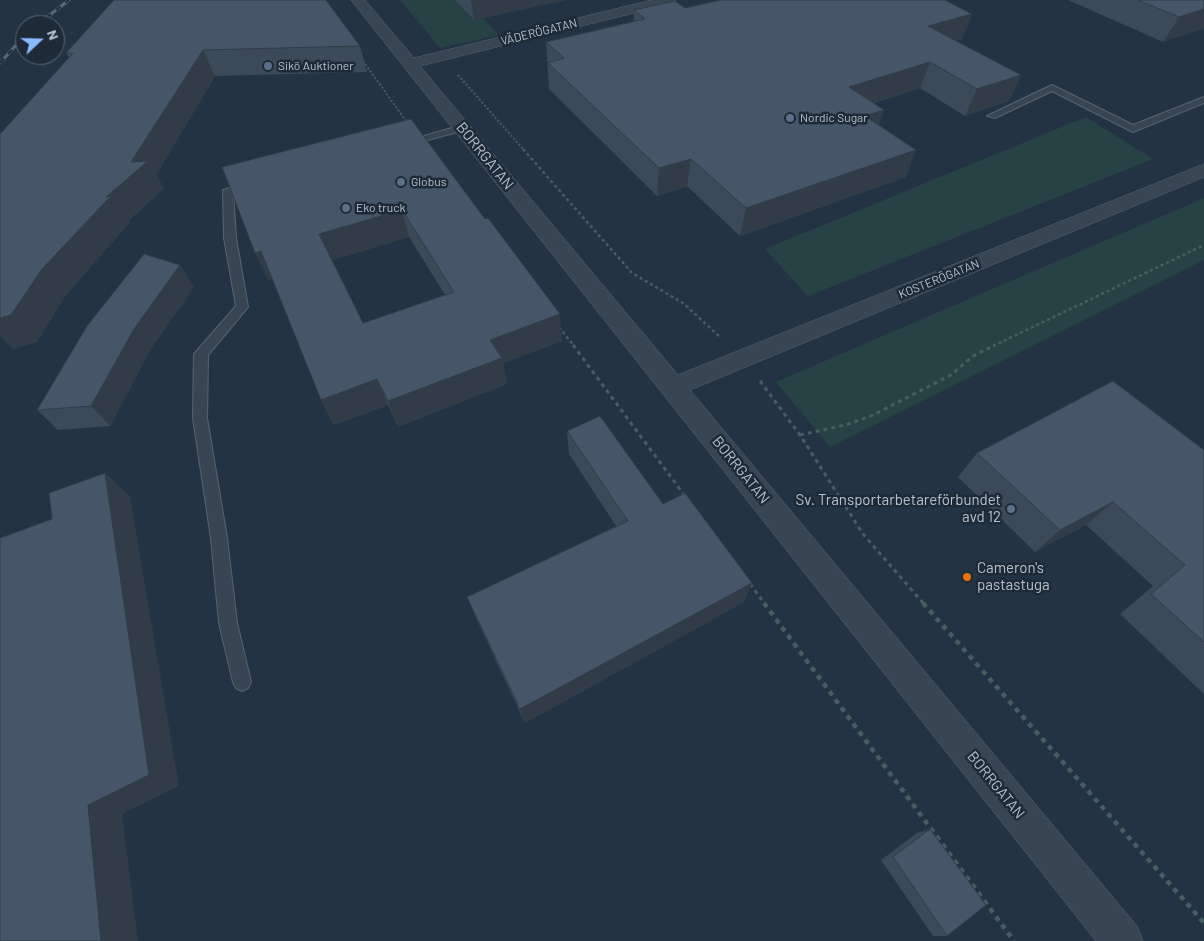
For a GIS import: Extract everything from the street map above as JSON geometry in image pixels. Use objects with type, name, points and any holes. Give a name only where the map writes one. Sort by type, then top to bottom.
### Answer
[{"type":"street","name":"BORRGATAN","points":[[358,0],[1122,941]]},
{"type":"street","name":"VÄDERÖGATAN","points":[[409,64],[669,0]]},
{"type":"street","name":"KOSTERÖGATAN","points":[[673,387],[1204,170]]},
{"type":"lane","points":[[992,116],[1052,88],[1132,129],[1204,100]]},
{"type":"lane","points":[[391,147],[462,128]]},
{"type":"lane","points":[[242,682],[228,623],[219,538],[200,418],[201,354],[242,307],[230,238],[228,190],[266,180]]},
{"type":"path","points":[[441,55],[632,273],[683,304],[705,322],[742,359],[782,408],[863,534],[1204,923]]},
{"type":"path","points":[[361,59],[420,139]]},
{"type":"path","points":[[800,435],[845,425],[871,416],[943,379],[973,356],[1204,245]]},
{"type":"path","points":[[555,321],[690,504]]},
{"type":"path","points":[[749,583],[1014,941]]},
{"type":"green space","points":[[400,0],[466,0],[499,35],[440,48]]},
{"type":"green space","points":[[1086,117],[1153,159],[808,296],[765,249]]},
{"type":"green space","points":[[1204,198],[1204,260],[830,447],[776,382]]},
{"type":"building","points":[[114,0],[326,0],[360,46],[203,50],[131,162],[148,161],[106,197],[111,196],[42,269],[11,315],[0,318],[0,134],[62,65],[65,65],[65,62],[73,53],[66,53]]},
{"type":"building","points":[[720,0],[945,0],[972,14],[928,26],[1021,75],[977,89],[930,62],[849,87],[884,110],[865,116],[916,150],[746,208],[691,159],[659,168],[548,63],[564,58],[546,42],[645,19],[634,10],[675,1],[685,8]]},
{"type":"building","points":[[1138,0],[1204,0],[1204,9],[1179,17]]},
{"type":"building","points":[[411,119],[485,219],[488,218],[560,314],[490,340],[502,358],[388,401],[377,379],[321,400],[261,251],[255,253],[222,167]],"holes":[[[402,210],[454,292],[363,323],[319,234]]]},
{"type":"building","points":[[144,254],[180,265],[134,329],[91,406],[37,410],[87,326]]},
{"type":"building","points":[[1113,381],[1204,450],[1204,642],[1151,594],[1185,565],[1113,502],[1060,530],[977,453]]},
{"type":"building","points":[[600,416],[663,504],[685,493],[752,583],[520,709],[467,597],[628,521],[567,431]]},
{"type":"building","points":[[105,473],[149,775],[88,805],[101,941],[0,941],[0,538],[52,519],[49,493]]},
{"type":"building","points":[[930,829],[986,905],[947,936],[893,857]]},
{"type":"railway","points":[[50,15],[69,0]]},
{"type":"railway","points":[[0,63],[15,46]]},
{"type":"place","name":"Sikö Auktioner","points":[[268,66]]},
{"type":"place","name":"Nordic Sugar","points":[[790,118]]},
{"type":"place","name":"Globus","points":[[401,182]]},
{"type":"place","name":"Eko truck","points":[[346,208]]},
{"type":"place","name":"Sv. Transportarbetareförbundet avd 12","points":[[1011,509]]},
{"type":"place","name":"Cameron's pastastuga","points":[[967,577]]}]
